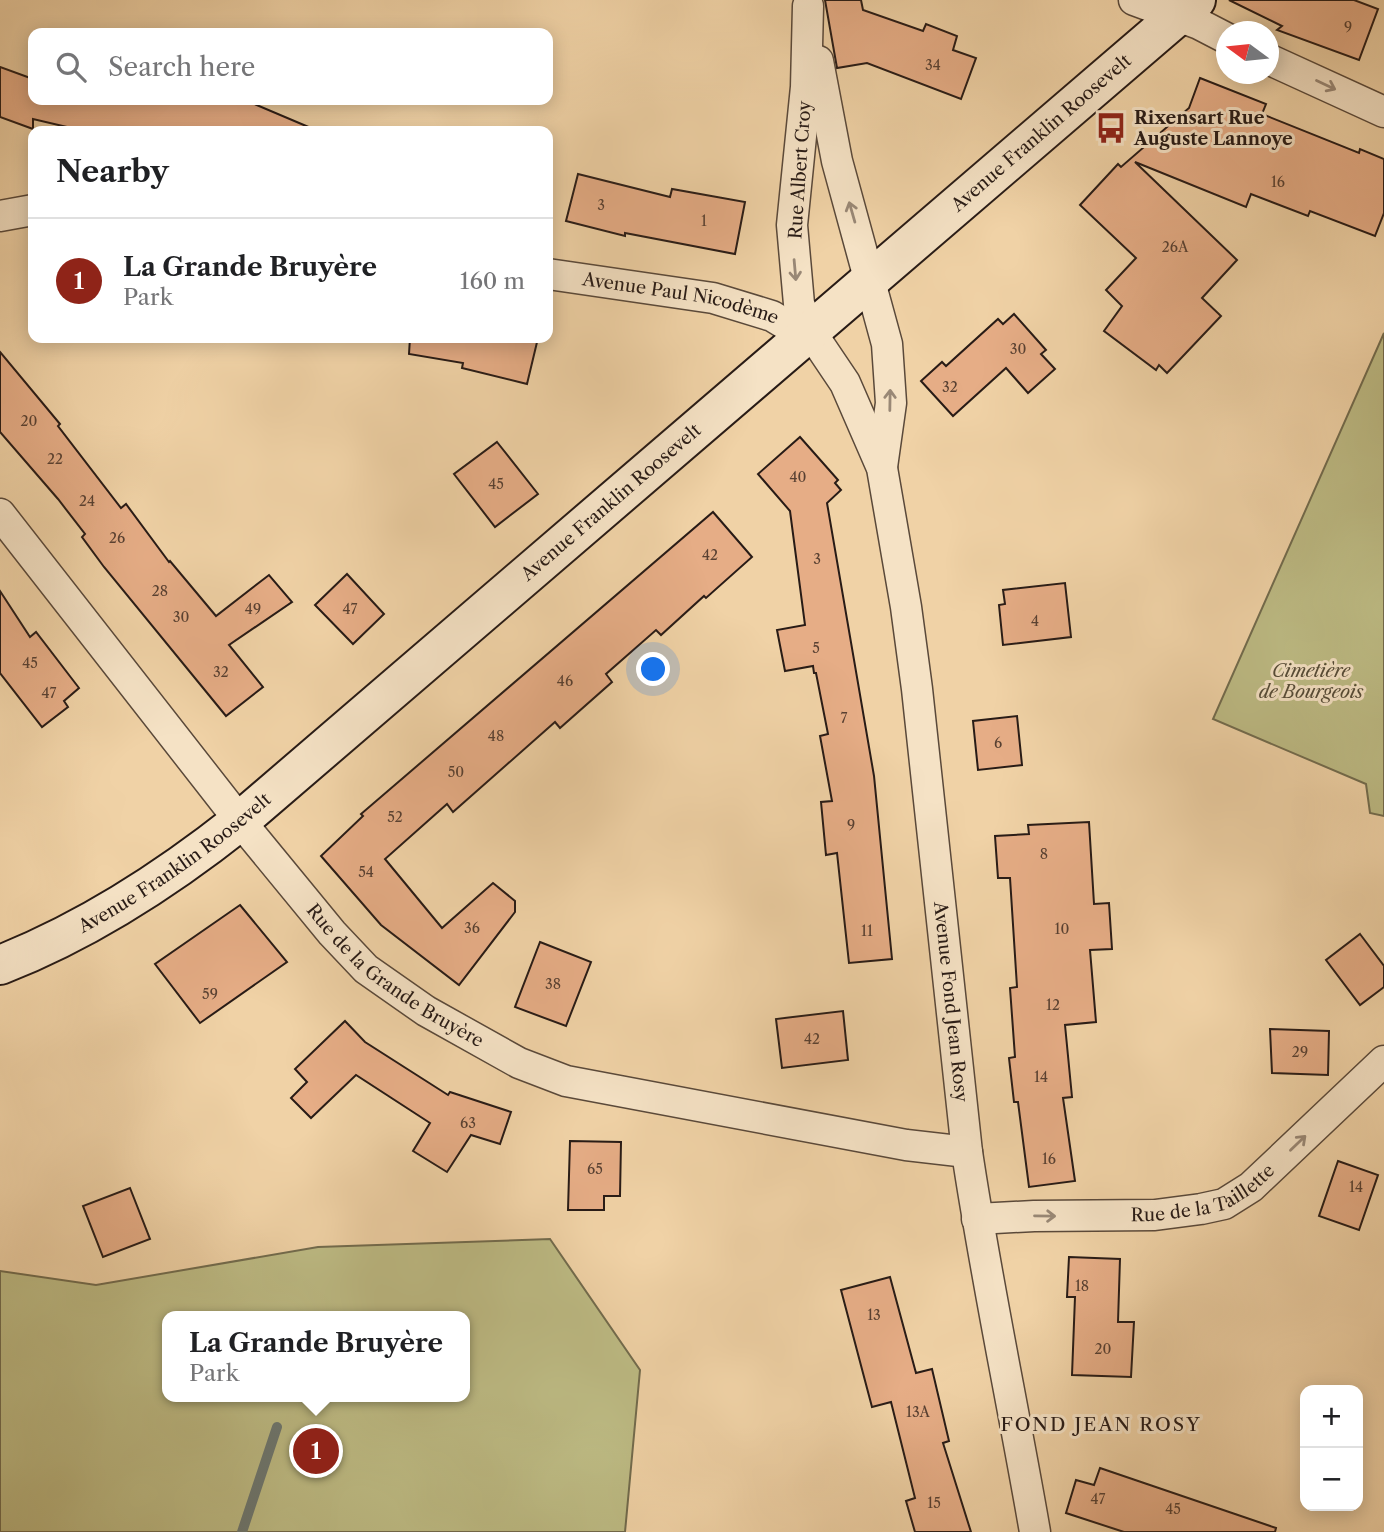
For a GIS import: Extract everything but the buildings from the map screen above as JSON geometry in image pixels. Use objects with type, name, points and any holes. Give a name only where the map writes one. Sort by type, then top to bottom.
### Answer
[{"type":"main road","name":"Avenue Franklin Roosevelt","points":[[0,965],[82,928],[199,854],[240,821],[1186,8]]},
{"type":"street","points":[[1134,0],[1186,8],[1199,24],[1216,32]]},
{"type":"street","name":"Rue Albert Croy","points":[[807,3],[837,161],[871,278]]},
{"type":"street","name":"Rue Albert Croy","points":[[807,3],[806,87],[792,225],[799,304],[810,331]]},
{"type":"street","points":[[1279,63],[1384,111]]},
{"type":"street","points":[[0,216],[28,211]]},
{"type":"street","name":"Avenue Paul Nicodème","points":[[553,275],[713,298],[772,316],[795,330],[810,331]]},
{"type":"street","name":"Avenue Fond Jean Rosy","points":[[871,278],[887,344],[891,403],[882,468]]},
{"type":"street","name":"Avenue Fond Jean Rosy","points":[[810,331],[845,383],[882,468],[906,607],[967,1152],[1035,1532]]},
{"type":"street","name":"Rue de la Grande Bruyère","points":[[0,514],[240,821],[332,933],[366,969],[426,1011],[519,1063],[566,1081],[906,1145],[967,1152]]},
{"type":"street","name":"Rue de la Taillette","points":[[977,1219],[1155,1215],[1224,1204],[1251,1188],[1384,1061]]},
{"type":"green space","name":"Cimetière de Bourgeois","points":[[1384,333],[1384,816],[1370,813],[1366,784],[1213,719]]},
{"type":"green space","points":[[550,1239],[640,1370],[625,1532],[0,1532],[0,1271],[96,1285],[318,1247]]},
{"type":"waterway","points":[[242,1532],[277,1427]]},
{"type":"place","name":"Rixensart Rue Auguste Lannoye","points":[[1111,128]]},
{"type":"place","name":"La Grande Bruyère","points":[[316,1451]]},
{"type":"district","name":"FOND JEAN ROSY","points":[[1101,1424]]}]
